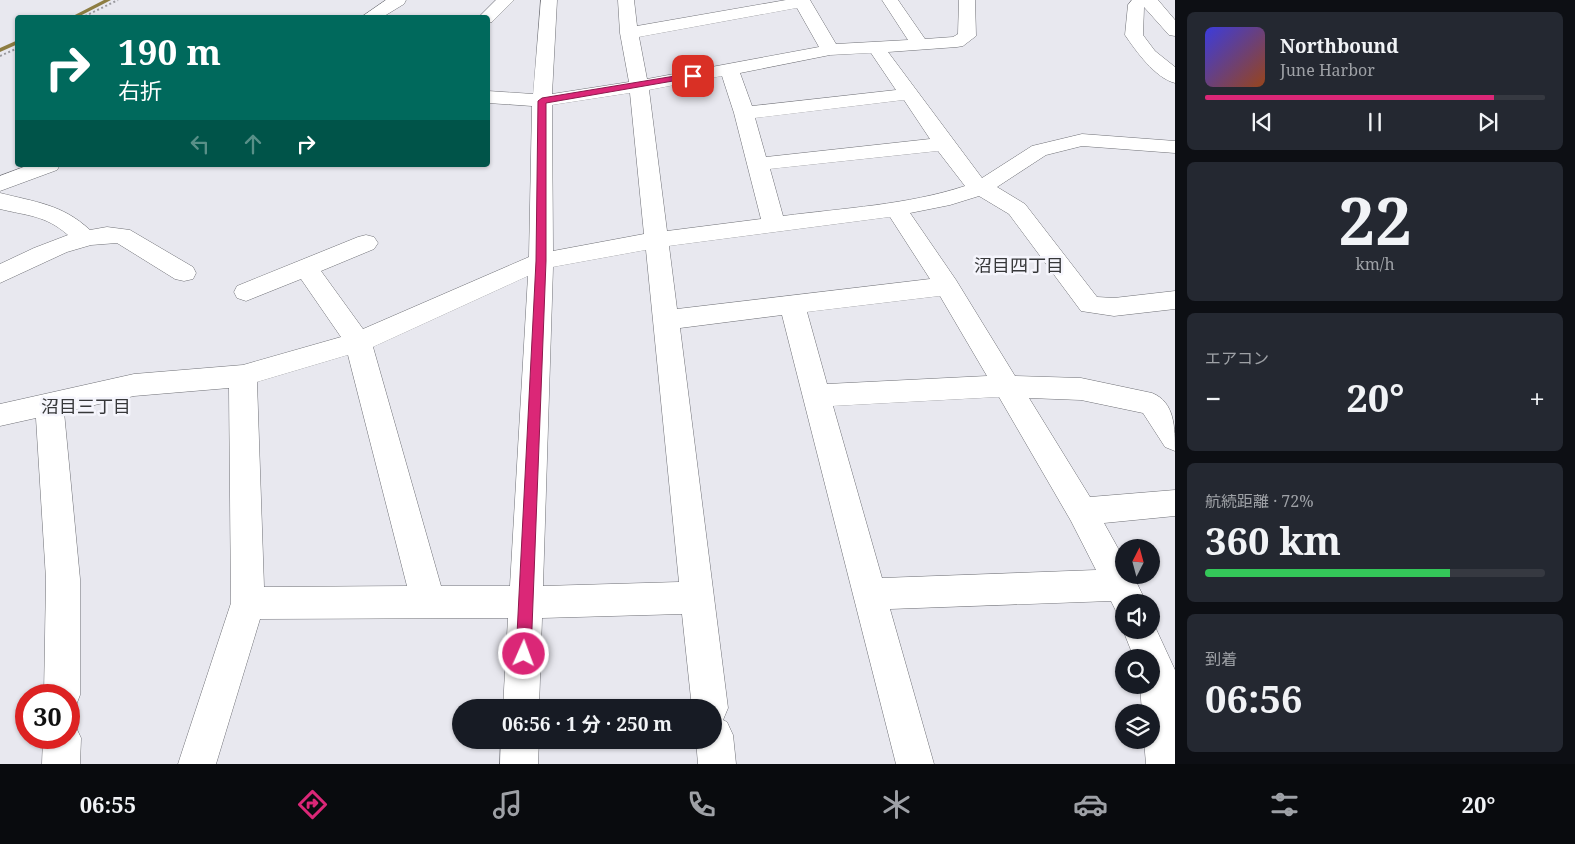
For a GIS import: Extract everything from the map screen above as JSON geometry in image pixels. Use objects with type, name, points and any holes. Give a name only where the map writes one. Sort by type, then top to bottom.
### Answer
[{"type":"street","points":[[373,15],[398,0]]},
{"type":"street","points":[[489,15],[506,0]]},
{"type":"street","points":[[521,699],[541,261],[542,101],[549,0]]},
{"type":"street","points":[[626,0],[629,34],[639,86],[709,699]]},
{"type":"street","points":[[890,0],[920,44]]},
{"type":"street","points":[[490,97],[542,101],[639,86],[830,50],[957,42],[967,36],[967,0]]},
{"type":"street","points":[[1144,0],[1136,5],[1134,35],[1149,55],[1175,77]]},
{"type":"street","points":[[1149,0],[1175,31]]},
{"type":"street","points":[[629,34],[802,1],[830,50]]},
{"type":"street","points":[[875,46],[974,183],[1017,208],[1090,305],[1114,307],[1175,300]]},
{"type":"street","points":[[729,69],[744,113],[774,224]]},
{"type":"street","points":[[744,113],[909,94]]},
{"type":"street","points":[[0,415],[134,385],[243,376],[358,342],[541,261],[657,240],[896,208],[950,198],[983,187],[1039,150],[1082,140],[1175,146]]},
{"type":"street","points":[[758,164],[944,144]]},
{"type":"street","points":[[0,184],[45,167]]},
{"type":"street","points":[[0,200],[3,203],[42,208],[70,223],[85,238]]},
{"type":"street","points":[[896,208],[947,286],[1008,386],[1082,511],[1125,594]]},
{"type":"street","points":[[0,276],[18,264],[85,238],[111,234],[122,235],[184,273]]},
{"type":"street","points":[[246,292],[366,243]]},
{"type":"street","points":[[306,268],[358,342],[428,601]]},
{"type":"street","points":[[665,320],[947,286]]},
{"type":"street","points":[[792,305],[871,594],[915,764]]},
{"type":"street","points":[[197,764],[248,603],[243,376]]},
{"type":"street","points":[[817,396],[1008,386],[1081,389],[1152,404],[1175,439]]},
{"type":"street","points":[[49,404],[62,578],[62,684]]},
{"type":"street","points":[[1082,511],[1175,503]]},
{"type":"street","points":[[871,594],[1115,594]]},
{"type":"street","points":[[248,603],[526,602],[697,598]]},
{"type":"street","points":[[1144,639],[1157,670],[1165,764]]},
{"type":"street","points":[[61,764],[62,749]]},
{"type":"street","points":[[519,764],[520,749]]},
{"type":"street","points":[[715,749],[717,764]]},
{"type":"path","points":[[87,15],[118,0]]},
{"type":"path","points":[[0,56],[15,49]]},
{"type":"waterway","points":[[77,15],[108,0]]},
{"type":"waterway","points":[[0,50],[15,43]]},
{"type":"district","name":"沼目四丁目","points":[[1019,265]]},
{"type":"district","name":"沼目三丁目","points":[[86,406]]},
{"type":"route","points":[[524,654],[541,261],[542,101],[693,76]]}]
